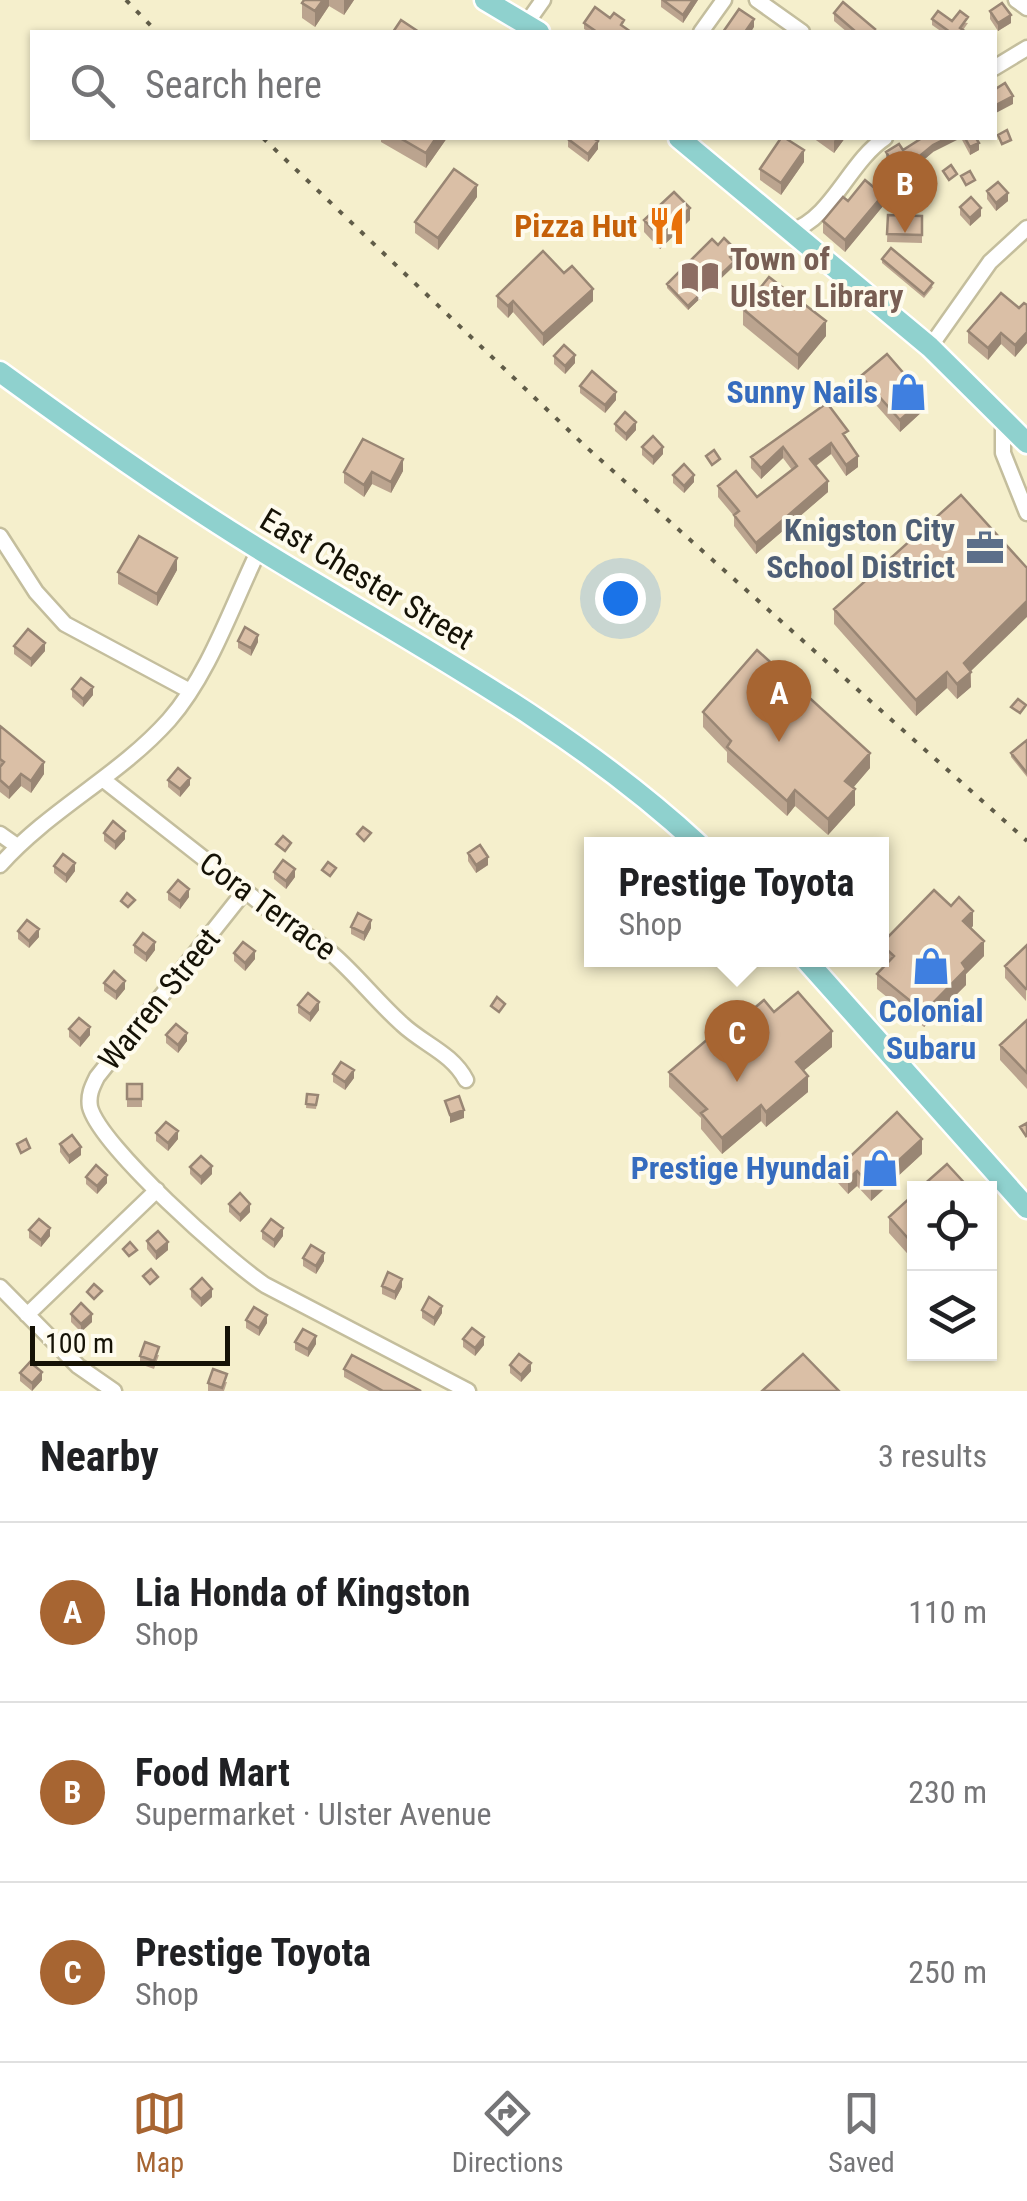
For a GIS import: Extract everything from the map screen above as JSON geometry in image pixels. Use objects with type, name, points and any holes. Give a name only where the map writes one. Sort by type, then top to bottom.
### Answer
[{"type":"main road","points":[[486,0],[532,28]]},
{"type":"main road","points":[[681,140],[930,347],[1027,443]]},
{"type":"main road","name":"East Chester Street","points":[[0,372],[152,482],[529,710],[593,755],[690,837]]},
{"type":"main road","points":[[812,967],[1027,1208]]},
{"type":"street","points":[[532,28],[544,0]]},
{"type":"street","points":[[702,30],[724,0]]},
{"type":"street","points":[[756,0],[799,30]]},
{"type":"street","points":[[1016,0],[1027,8]]},
{"type":"street","points":[[997,66],[1027,48]]},
{"type":"street","points":[[791,230],[811,225],[855,164],[884,140]]},
{"type":"street","points":[[930,347],[990,262],[1027,228]]},
{"type":"street","points":[[1002,415],[1004,454],[1027,513]]},
{"type":"street","points":[[4,541],[36,592],[65,624],[190,691]]},
{"type":"street","points":[[0,865],[17,846],[106,781],[171,718],[190,691],[259,550]]},
{"type":"street","name":"Cora Terrace","points":[[106,781],[291,927],[323,942],[403,1025],[454,1062],[466,1080]]},
{"type":"street","points":[[0,834],[17,846]]},
{"type":"street","name":"Warren Street","points":[[157,1190],[92,1111],[90,1092],[97,1077],[244,892]]},
{"type":"street","points":[[27,1315],[157,1190],[234,1264],[265,1285],[468,1391]]},
{"type":"street","points":[[0,1287],[78,1366],[114,1391]]},
{"type":"building","points":[[323,0],[315,11],[302,3]]},
{"type":"building","points":[[663,0],[693,0],[683,15]]},
{"type":"building","points":[[843,2],[875,29],[854,30],[834,13]]},
{"type":"building","points":[[1002,3],[1011,15],[998,23],[990,11]]},
{"type":"building","points":[[595,7],[610,18],[614,13],[624,20],[621,25],[628,30],[594,30],[584,23]]},
{"type":"building","points":[[739,9],[754,19],[746,30],[724,30]]},
{"type":"building","points":[[938,11],[952,21],[960,11],[968,17],[960,28],[963,30],[947,30],[932,19]]},
{"type":"building","points":[[401,20],[416,30],[394,30]]},
{"type":"building","points":[[1005,83],[1013,96],[997,104],[997,88]]},
{"type":"building","points":[[1007,130],[1011,140],[1002,144],[998,135]]},
{"type":"building","points":[[403,140],[435,140],[426,153]]},
{"type":"building","points":[[569,140],[598,141],[588,154]]},
{"type":"building","points":[[780,140],[788,140],[804,150],[781,183],[760,169]]},
{"type":"building","points":[[919,140],[943,140],[899,173],[886,152],[899,144],[903,150]]},
{"type":"building","points":[[951,165],[957,174],[949,180],[943,171]]},
{"type":"building","points":[[454,169],[477,185],[438,238],[415,222]]},
{"type":"building","points":[[970,171],[975,180],[966,185],[961,176]]},
{"type":"building","points":[[865,180],[883,195],[845,240],[823,221],[843,197],[848,201]]},
{"type":"building","points":[[998,182],[1008,193],[996,203],[987,191]]},
{"type":"building","points":[[674,192],[690,208],[660,237],[644,220]]},
{"type":"building","points":[[971,197],[981,208],[970,218],[960,207]]},
{"type":"building","points":[[888,215],[922,216],[922,235],[887,234]]},
{"type":"building","name":"Town of Ulster Library","points":[[724,238],[737,251],[730,257],[734,262],[688,306],[667,284],[712,239],[718,245]]},
{"type":"building","points":[[891,248],[933,283],[924,294],[882,259]]},
{"type":"building","points":[[543,251],[564,273],[572,266],[593,289],[543,334],[513,301],[508,306],[497,296]]},
{"type":"building","points":[[769,277],[826,321],[798,355],[743,309]]},
{"type":"building","points":[[1001,293],[1019,308],[1027,305],[1027,332],[1015,345],[1001,333],[988,348],[968,331]]},
{"type":"building","points":[[564,345],[575,355],[565,366],[554,356]]},
{"type":"building","points":[[887,354],[925,398],[900,420],[861,376]]},
{"type":"building","points":[[592,371],[616,392],[605,405],[580,386]]},
{"type":"building","points":[[827,403],[848,431],[843,434],[858,456],[846,465],[831,443],[810,459],[828,481],[756,543],[734,515],[739,511],[718,486],[736,471],[757,497],[797,466],[783,447],[761,468],[751,457]]},
{"type":"building","points":[[625,412],[636,422],[626,434],[615,424]]},
{"type":"building","points":[[653,436],[663,447],[653,457],[642,447]]},
{"type":"building","points":[[363,439],[403,459],[391,482],[372,472],[364,485],[344,472]]},
{"type":"building","points":[[714,450],[720,459],[712,465],[706,456]]},
{"type":"building","points":[[684,464],[694,475],[684,486],[673,475]]},
{"type":"building","points":[[961,495],[1027,568],[1027,601],[964,663],[971,672],[957,684],[947,672],[916,700],[834,609]]},
{"type":"building","points":[[139,536],[177,558],[157,594],[118,572]]},
{"type":"building","points":[[245,627],[258,635],[251,648],[238,641]]},
{"type":"building","points":[[28,629],[45,643],[31,659],[14,646]]},
{"type":"building","points":[[757,650],[870,753],[845,781],[855,789],[828,819],[795,790],[787,801],[727,747],[731,741],[703,712]]},
{"type":"building","points":[[81,678],[93,687],[83,699],[72,689]]},
{"type":"building","points":[[1018,699],[1026,705],[1020,713],[1011,707]]},
{"type":"building","points":[[0,726],[44,762],[31,781],[21,774],[9,788],[0,780],[4,762],[0,759]]},
{"type":"building","points":[[1027,740],[1027,773],[1011,753]]},
{"type":"building","points":[[178,768],[190,778],[180,789],[168,780]]},
{"type":"building","points":[[113,821],[125,831],[115,842],[104,833]]},
{"type":"building","points":[[363,827],[371,833],[364,841],[357,834]]},
{"type":"building","points":[[283,836],[291,843],[285,851],[276,844]]},
{"type":"building","points":[[480,845],[488,857],[476,865],[468,853]]},
{"type":"building","points":[[63,854],[75,863],[66,875],[54,866]]},
{"type":"building","points":[[283,860],[295,869],[286,881],[274,872]]},
{"type":"building","points":[[328,862],[336,868],[330,876],[322,870]]},
{"type":"building","points":[[178,880],[189,889],[180,901],[168,892]]},
{"type":"building","name":"Colonial Subaru","points":[[934,890],[951,906],[959,897],[973,911],[963,921],[984,941],[962,963],[966,969],[924,1012],[877,974],[889,967],[894,956],[889,951],[889,936]]},
{"type":"building","points":[[127,893],[135,900],[128,907],[121,901]]},
{"type":"building","points":[[358,913],[371,920],[364,933],[351,927]]},
{"type":"building","points":[[27,920],[39,929],[29,941],[18,931]]},
{"type":"building","points":[[143,933],[155,942],[146,954],[134,945]]},
{"type":"building","points":[[243,942],[255,951],[245,963],[234,953]]},
{"type":"building","points":[[1027,945],[1027,988],[1026,989],[1005,966]]},
{"type":"building","points":[[114,971],[125,981],[116,992],[104,983]]},
{"type":"building","points":[[798,992],[832,1031],[796,1062],[808,1076],[766,1112],[761,1105],[722,1138],[701,1113],[707,1109],[669,1072],[729,1021],[733,1026],[764,1000],[774,1012]]},
{"type":"building","points":[[308,993],[319,1002],[310,1014],[298,1005]]},
{"type":"building","points":[[497,997],[505,1004],[499,1012],[491,1006]]},
{"type":"building","points":[[79,1018],[90,1027],[80,1039],[69,1029]]},
{"type":"building","points":[[1027,1020],[1027,1073],[1000,1045]]},
{"type":"building","points":[[176,1024],[187,1033],[178,1045],[166,1035]]},
{"type":"building","points":[[341,1062],[354,1070],[345,1082],[333,1074]]},
{"type":"building","points":[[127,1084],[142,1084],[142,1099],[127,1099]]},
{"type":"building","points":[[307,1094],[318,1095],[316,1105],[306,1104]]},
{"type":"building","points":[[459,1096],[464,1110],[450,1115],[445,1101]]},
{"type":"building","points":[[897,1112],[922,1139],[871,1186],[857,1171],[848,1179],[838,1168]]},
{"type":"building","points":[[166,1122],[178,1131],[168,1143],[156,1133]]},
{"type":"building","points":[[72,1135],[81,1147],[69,1156],[60,1144]]},
{"type":"building","points":[[26,1139],[30,1148],[21,1153],[17,1144]]},
{"type":"building","points":[[201,1156],[212,1166],[201,1177],[190,1167]]},
{"type":"building","points":[[947,1164],[963,1181],[928,1181]]},
{"type":"building","points":[[96,1165],[107,1175],[97,1186],[86,1177]]},
{"type":"building","points":[[240,1193],[250,1204],[240,1215],[229,1204]]},
{"type":"building","points":[[907,1200],[907,1237],[889,1217]]},
{"type":"building","points":[[39,1219],[50,1228],[41,1240],[29,1230]]},
{"type":"building","points":[[271,1219],[283,1228],[274,1240],[262,1231]]},
{"type":"building","points":[[158,1231],[168,1242],[156,1252],[147,1241]]},
{"type":"building","points":[[130,1242],[137,1250],[129,1256],[123,1249]]},
{"type":"building","points":[[311,1245],[324,1253],[316,1266],[303,1258]]},
{"type":"building","points":[[151,1269],[158,1277],[150,1284],[143,1276]]},
{"type":"building","points":[[388,1272],[402,1279],[395,1292],[382,1286]]},
{"type":"building","points":[[202,1278],[212,1289],[201,1299],[191,1289]]},
{"type":"building","points":[[94,1284],[102,1291],[94,1299],[87,1292]]},
{"type":"building","points":[[429,1297],[442,1306],[434,1318],[422,1310]]},
{"type":"building","points":[[81,1303],[92,1314],[81,1324],[71,1314]]},
{"type":"building","points":[[254,1307],[267,1315],[259,1328],[246,1320]]},
{"type":"building","points":[[472,1328],[484,1337],[475,1348],[463,1339]]},
{"type":"building","points":[[303,1329],[316,1336],[308,1349],[295,1342]]},
{"type":"building","points":[[145,1342],[159,1347],[154,1361],[140,1356]]},
{"type":"building","points":[[519,1354],[531,1363],[521,1375],[510,1365]]},
{"type":"building","points":[[803,1354],[839,1391],[762,1391]]},
{"type":"building","points":[[352,1355],[421,1391],[383,1391],[344,1369]]},
{"type":"building","points":[[30,1362],[42,1372],[32,1383],[20,1373]]},
{"type":"building","points":[[213,1369],[227,1374],[222,1388],[208,1383]]},
{"type":"railway","points":[[126,0],[155,30]]},
{"type":"railway","points":[[265,140],[584,445],[1027,841]]},
{"type":"place","name":"Pizza Hut","points":[[667,226]]},
{"type":"place","name":"Food Mart","points":[[905,233]]},
{"type":"place","name":"Town of Ulster Library","points":[[700,277]]},
{"type":"place","name":"Sunny Nails","points":[[908,392]]},
{"type":"place","name":"Knigston City School District","points":[[985,548]]},
{"type":"place","name":"Lia Honda of Kingston","points":[[779,742]]},
{"type":"place","name":"Colonial Subaru","points":[[931,966]]},
{"type":"place","name":"Prestige Toyota","points":[[737,1082]]},
{"type":"place","name":"Prestige Hyundai","points":[[880,1168]]}]
